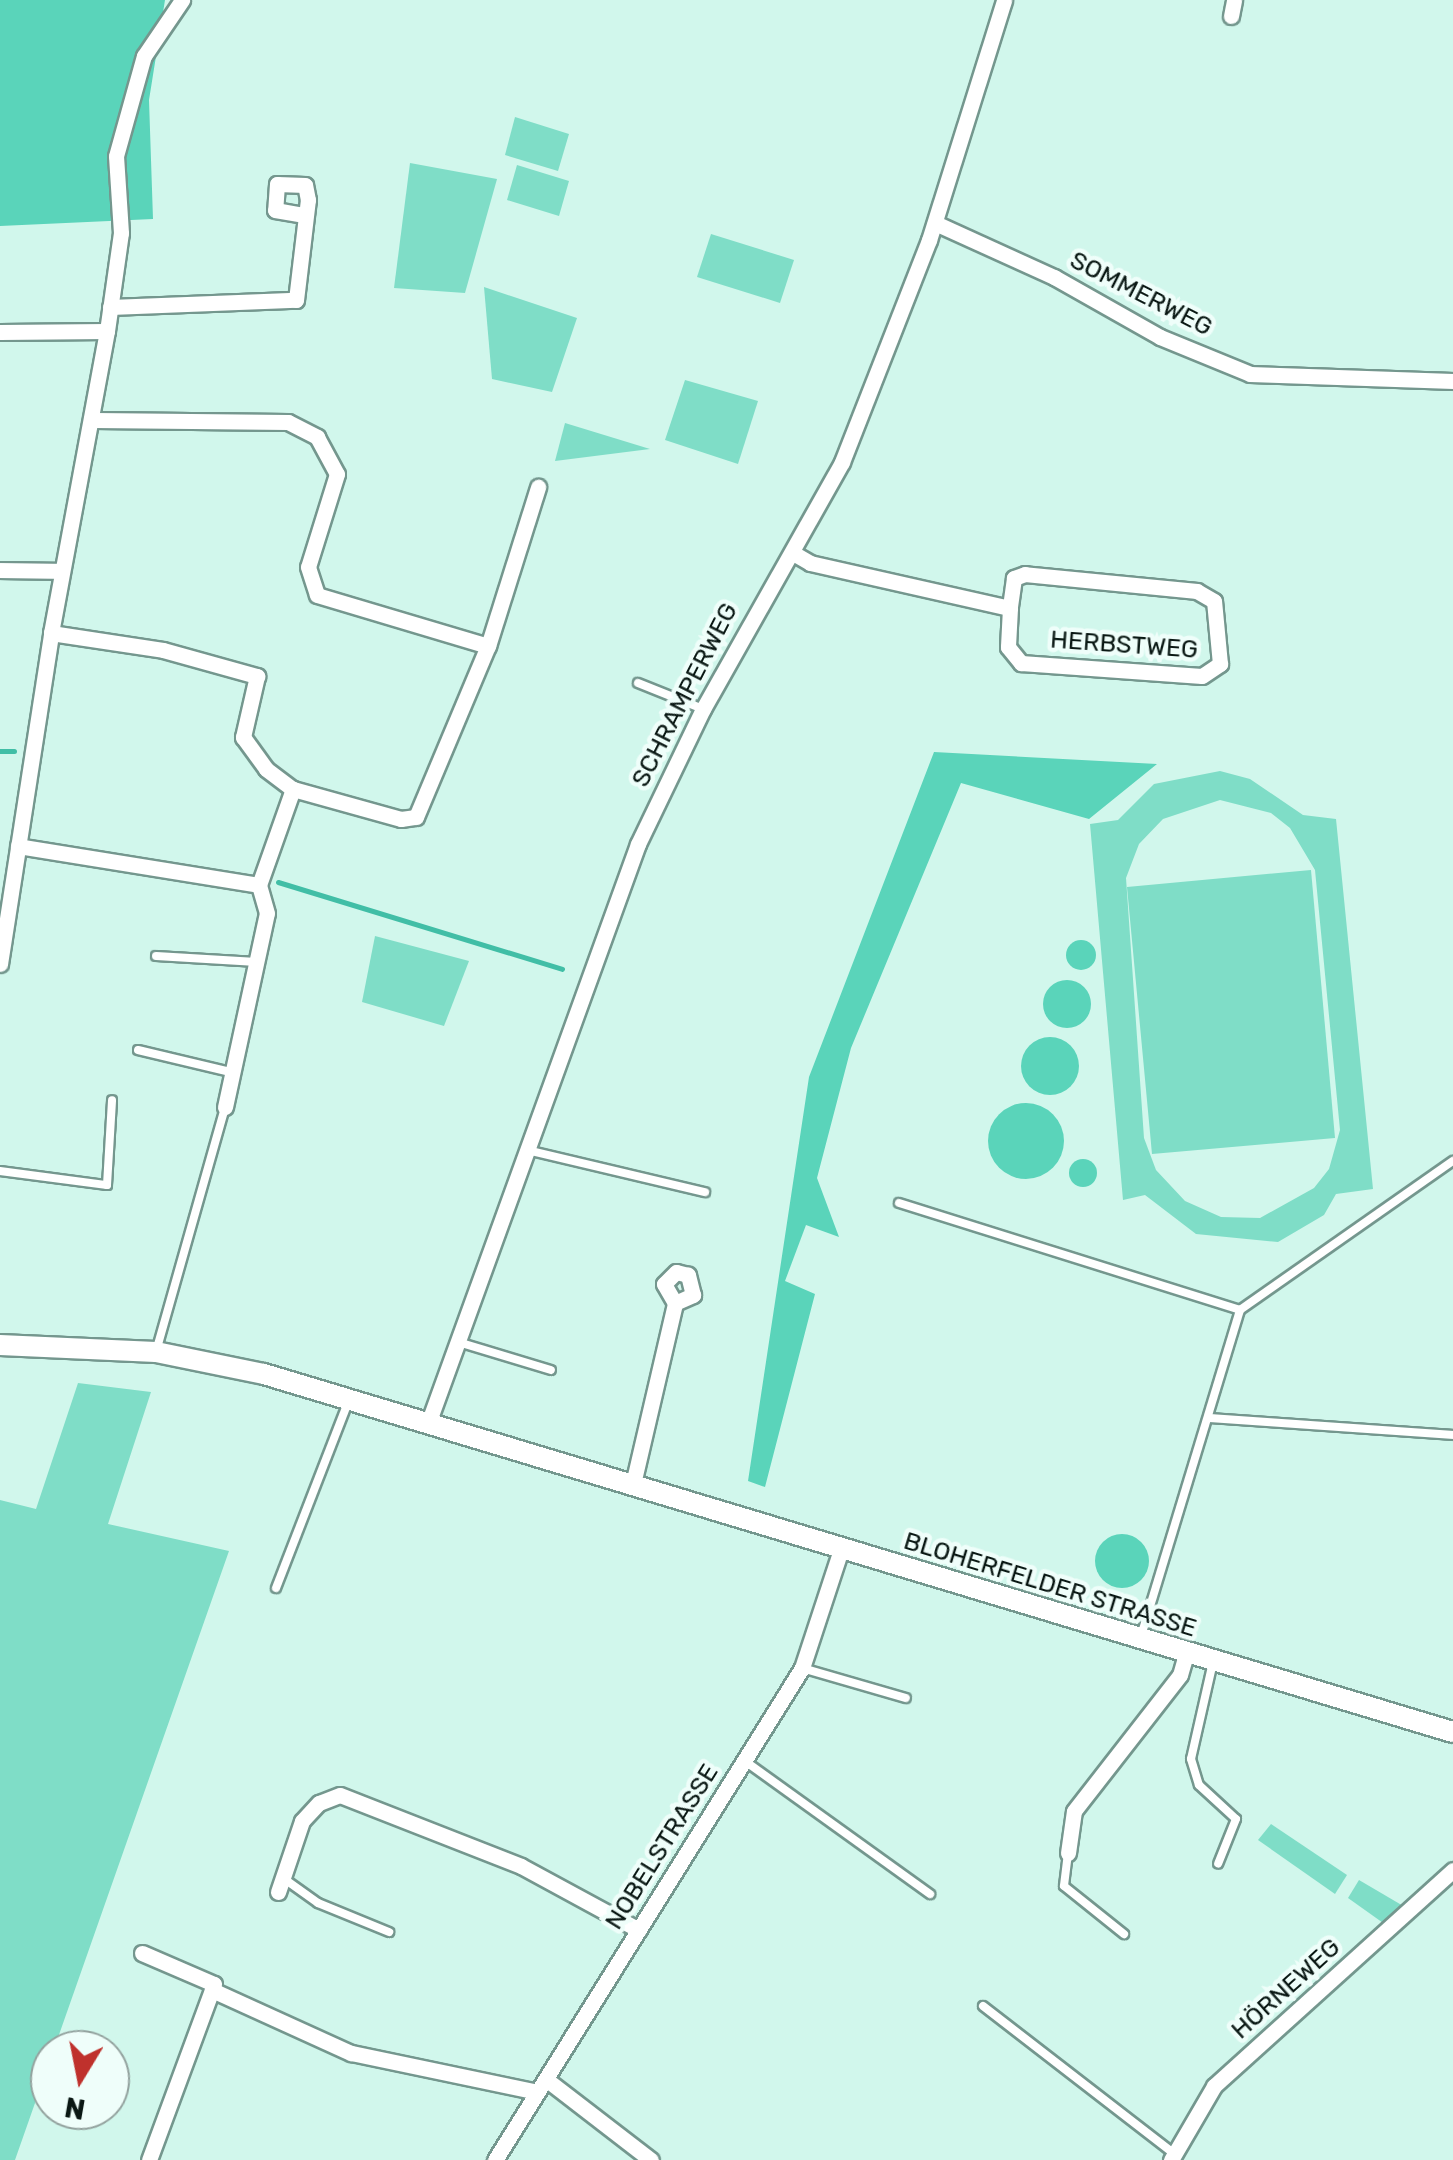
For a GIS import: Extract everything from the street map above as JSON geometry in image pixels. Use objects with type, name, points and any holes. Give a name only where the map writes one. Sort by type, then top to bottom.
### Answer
[{"type":"street","points":[[0,964],[6,892],[18,846],[51,633],[108,331],[121,233],[116,156],[144,56],[182,0]]},
{"type":"street","name":"SCHRAMPERWEG","points":[[429,1421],[528,1150],[594,952],[703,708],[842,462],[934,223],[1004,0]]},
{"type":"street","points":[[110,307],[296,300],[302,215]]},
{"type":"street","name":"SOMMERWEG","points":[[934,223],[1054,277],[1160,338],[1250,374],[1453,381]]},
{"type":"street","points":[[0,332],[108,331]]},
{"type":"street","points":[[94,420],[288,422],[317,437],[337,474],[308,567],[317,595],[488,646]]},
{"type":"street","points":[[51,633],[163,650],[257,676],[243,737],[266,769],[293,789],[401,819],[416,817],[488,646],[538,487]]},
{"type":"street","points":[[793,553],[810,563],[1010,608]]},
{"type":"street","points":[[0,570],[62,571]]},
{"type":"street","name":"HERBSTWEG","points":[[1025,574],[1197,590],[1214,601],[1220,664],[1202,676],[1021,663],[1008,647],[1010,608],[1014,578],[1025,574]]},
{"type":"street","points":[[225,1107],[267,913],[259,884],[293,789]]},
{"type":"street","points":[[18,846],[259,884]]},
{"type":"street","points":[[633,1484],[675,1303]]},
{"type":"street","name":"BLOHERFELDER STRASSE","points":[[0,1345],[156,1352],[349,1398],[1453,1732]]},
{"type":"street","name":"NOBELSTRASSE","points":[[494,2160],[802,1668],[842,1546]]},
{"type":"street","points":[[1068,1852],[1074,1812],[1180,1676],[1186,1654]]},
{"type":"street","points":[[280,1885],[302,1821],[318,1803],[340,1795],[522,1866],[638,1930]]},
{"type":"street","name":"HÖRNEWEG","points":[[1172,2157],[1214,2086],[1453,1870]]},
{"type":"street","points":[[142,1953],[214,1984],[149,2160]]},
{"type":"street","points":[[212,1990],[351,2053],[542,2086],[651,2160]]},
{"type":"lane","points":[[638,683],[703,708]]},
{"type":"lane","points":[[156,956],[258,962]]},
{"type":"lane","points":[[138,1050],[230,1072]]},
{"type":"lane","points":[[0,1172],[107,1185],[112,1100]]},
{"type":"lane","points":[[156,1352],[225,1107]]},
{"type":"lane","points":[[528,1150],[705,1192]]},
{"type":"lane","points":[[1140,1639],[1240,1310],[1453,1162]]},
{"type":"lane","points":[[899,1203],[1240,1310]]},
{"type":"lane","points":[[458,1342],[551,1370]]},
{"type":"lane","points":[[276,1588],[349,1398]]},
{"type":"lane","points":[[1210,1418],[1453,1435]]},
{"type":"lane","points":[[1213,1662],[1191,1760],[1199,1785],[1236,1819],[1218,1864]]},
{"type":"lane","points":[[802,1668],[906,1698]]},
{"type":"lane","points":[[745,1761],[930,1894]]},
{"type":"lane","points":[[1068,1852],[1064,1886],[1124,1934]]},
{"type":"lane","points":[[280,1885],[389,1932]]},
{"type":"lane","points":[[983,2006],[1172,2157]]},
{"type":"green space","points":[[0,0],[165,0],[149,100],[153,219],[0,226]]},
{"type":"green space","points":[[515,117],[569,134],[558,171],[505,155]]},
{"type":"green space","points":[[410,163],[497,179],[465,293],[394,288]]},
{"type":"green space","points":[[517,165],[569,181],[559,216],[507,200]]},
{"type":"green space","points":[[711,234],[794,260],[780,303],[697,277]]},
{"type":"green space","points":[[484,287],[577,318],[552,392],[492,379]]},
{"type":"green space","points":[[685,380],[758,401],[738,464],[665,440]]},
{"type":"green space","points":[[565,423],[650,449],[555,461]]},
{"type":"green space","points":[[934,752],[1157,764],[1089,819],[961,783],[851,1048],[817,1178],[839,1237],[806,1225],[785,1281],[815,1294],[765,1487],[748,1481],[809,1077]]},
{"type":"green space","points":[[1220,771],[1250,779],[1303,815],[1336,819],[1373,1189],[1336,1194],[1324,1215],[1278,1242],[1196,1234],[1145,1195],[1123,1200],[1090,824],[1118,820],[1154,784]],"holes":[[[1220,800],[1271,813],[1290,828],[1315,870],[1340,1130],[1329,1169],[1314,1188],[1260,1218],[1221,1217],[1185,1201],[1156,1170],[1144,1138],[1126,878],[1139,844],[1163,819]]]},
{"type":"green space","points":[[1311,870],[1335,1138],[1152,1154],[1127,887]]},
{"type":"green space","points":[[375,936],[469,961],[444,1026],[362,1002]]},
{"type":"green space","points":[[1081,940],[1092,944],[1096,955],[1092,966],[1081,970],[1070,966],[1066,955],[1070,944]]},
{"type":"green space","points":[[1067,980],[1084,987],[1091,1004],[1084,1021],[1067,1028],[1050,1021],[1043,1004],[1050,987]]},
{"type":"green space","points":[[1050,1037],[1071,1045],[1079,1066],[1071,1087],[1050,1095],[1029,1087],[1021,1066],[1029,1045]]},
{"type":"green space","points":[[1026,1103],[1053,1114],[1064,1141],[1053,1168],[1026,1179],[999,1168],[988,1141],[999,1114]]},
{"type":"green space","points":[[1083,1159],[1093,1163],[1097,1173],[1093,1183],[1083,1187],[1073,1183],[1069,1173],[1073,1163]]},
{"type":"green space","points":[[78,1383],[151,1392],[108,1524],[229,1551],[61,2030],[30,2030],[30,2117],[15,2160],[0,2160],[0,1500],[36,1509]]},
{"type":"green space","points":[[1122,1534],[1141,1542],[1149,1561],[1141,1580],[1122,1588],[1103,1580],[1095,1561],[1103,1542]]},
{"type":"green space","points":[[1271,1824],[1347,1875],[1335,1894],[1258,1840]]},
{"type":"green space","points":[[1359,1880],[1405,1907],[1386,1925],[1348,1898]]},
{"type":"waterway","points":[[0,751],[14,751]]},
{"type":"waterway","points":[[278,882],[562,969]]}]
